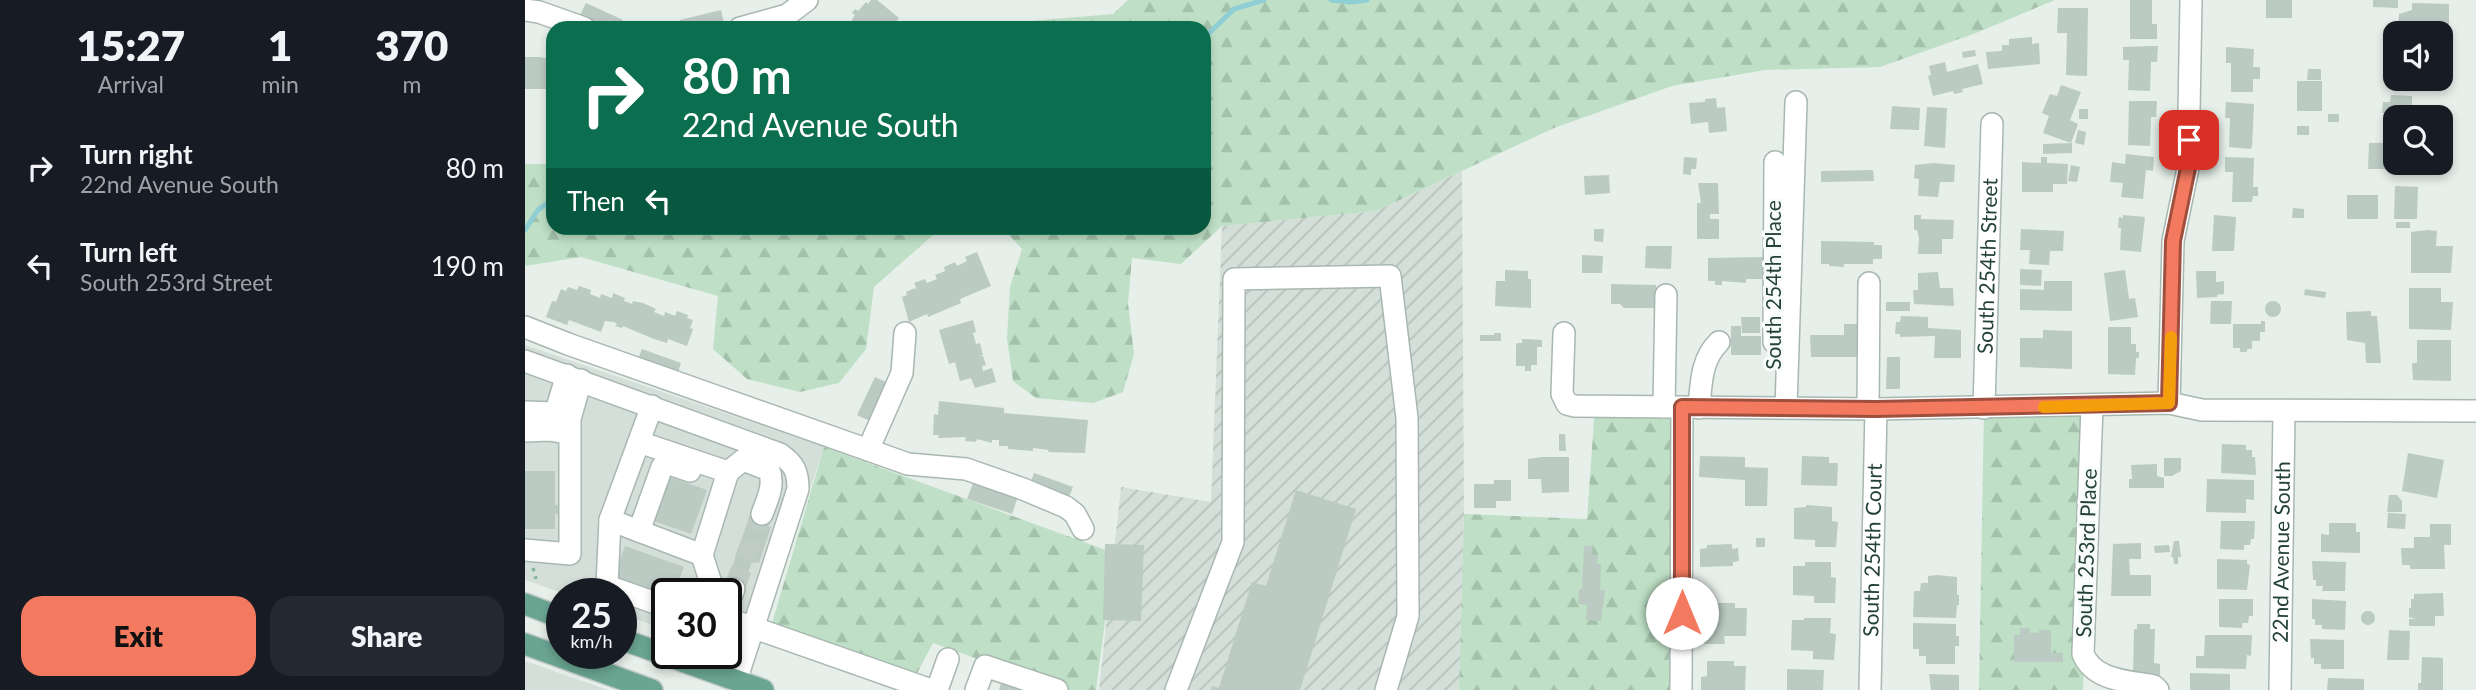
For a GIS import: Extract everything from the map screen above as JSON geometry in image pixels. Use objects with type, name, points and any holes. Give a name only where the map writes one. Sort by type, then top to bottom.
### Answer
[{"type":"main road","points":[[533,591],[546,603]]},
{"type":"main road","points":[[525,644],[610,683],[652,690]]},
{"type":"main road","points":[[637,645],[762,690]]},
{"type":"street","points":[[765,21],[787,15],[807,0]]},
{"type":"street","points":[[2169,403],[2173,241],[2188,168],[2191,0]]},
{"type":"street","points":[[525,10],[564,21]]},
{"type":"street","points":[[1780,408],[1796,102]]},
{"type":"street","name":"South 254th Street","points":[[1984,408],[1992,124]]},
{"type":"street","name":"South 254th Place","points":[[1775,162],[1780,408]]},
{"type":"street","points":[[1175,690],[1233,542],[1234,279],[1390,276],[1407,418],[1408,616],[1386,690]]},
{"type":"street","points":[[1869,283],[1872,409]]},
{"type":"street","points":[[1666,295],[1682,407],[1681,690]]},
{"type":"street","points":[[525,327],[908,464],[966,469],[1023,489],[1066,508],[1075,514],[1083,529]]},
{"type":"street","points":[[868,450],[902,373],[905,334]]},
{"type":"street","points":[[1564,334],[1562,394],[1567,404],[1575,406],[1872,409],[2169,403],[2202,410],[2476,411]]},
{"type":"street","points":[[1682,407],[1702,375],[1707,358],[1719,342]]},
{"type":"street","points":[[525,550],[570,554],[561,424],[568,375],[568,344]]},
{"type":"street","points":[[525,360],[780,454],[792,462],[798,474],[798,489],[792,514],[736,681]]},
{"type":"street","points":[[651,601],[607,586],[610,520],[652,406]]},
{"type":"street","name":"South 253rd Place","points":[[2092,406],[2084,654],[2088,665],[2100,675],[2154,686],[2158,690]]},
{"type":"street","name":"South 254th Court","points":[[1870,690],[1872,409]]},
{"type":"street","points":[[525,412],[561,424]]},
{"type":"street","name":"22nd Avenue South","points":[[2280,690],[2284,412]]},
{"type":"street","points":[[525,430],[561,424]]},
{"type":"street","points":[[639,442],[727,477]]},
{"type":"street","points":[[702,555],[727,477],[743,460],[769,470],[772,478],[762,514]]},
{"type":"street","points":[[639,531],[664,465],[670,464],[727,477]]},
{"type":"street","points":[[610,520],[702,555],[716,578]]},
{"type":"street","points":[[742,623],[931,690]]},
{"type":"street","points":[[937,690],[948,659]]},
{"type":"street","points":[[976,690],[985,666],[1057,690]]},
{"type":"shaded area","points":[[1462,171],[1464,514],[1459,690],[1099,690],[1121,487],[1211,502],[1222,226],[1376,211]]},
{"type":"shaded area","points":[[525,345],[824,447],[753,661],[742,657],[742,578],[651,578],[651,624],[637,620],[637,578],[546,578],[546,587],[525,580]]},
{"type":"shaded area","points":[[525,661],[608,690],[525,690]]},
{"type":"green space","points":[[1128,0],[2055,0],[1976,33],[1880,67],[1765,70],[1672,86],[1554,128],[1376,211],[1222,226],[1181,264],[1132,258],[1128,303],[1134,354],[1123,392],[1093,403],[1036,398],[1013,381],[1007,338],[1010,287],[1022,249],[1009,235],[1211,235],[1211,21],[1030,21],[1113,14]]},
{"type":"green space","points":[[525,164],[546,164],[546,235],[933,235],[874,287],[866,349],[839,383],[800,392],[747,379],[713,349],[718,296],[581,257],[525,266]]},
{"type":"green space","points":[[2092,406],[2083,690],[1979,690],[1984,408]]},
{"type":"green space","points":[[1595,407],[1682,407],[1681,690],[1459,690],[1464,514],[1587,519]]},
{"type":"green space","points":[[824,447],[1114,553],[1096,690],[1064,690],[933,643],[915,677],[770,630]]},
{"type":"building","points":[[871,0],[877,0],[899,18],[897,21],[851,21],[855,9],[858,11],[866,2],[868,4]]},
{"type":"building","points":[[2130,0],[2152,0],[2152,24],[2157,24],[2157,39],[2130,39]]},
{"type":"building","points":[[2266,0],[2292,0],[2292,18],[2266,18]]},
{"type":"building","points":[[2373,0],[2398,0],[2398,8],[2373,7]]},
{"type":"building","points":[[586,3],[623,20],[592,21],[580,15]]},
{"type":"building","points":[[2412,3],[2449,4],[2449,21],[2398,21],[2399,14],[2412,10]]},
{"type":"building","points":[[2058,8],[2088,8],[2087,76],[2066,75],[2067,33],[2057,33]]},
{"type":"building","points":[[721,10],[723,21],[680,21]]},
{"type":"building","points":[[2032,37],[2032,44],[2039,43],[2040,64],[1988,69],[1986,52],[2002,51],[2002,45],[2009,45],[2009,39]]},
{"type":"building","points":[[2158,46],[2157,62],[2151,62],[2150,91],[2128,90],[2129,60],[2123,60],[2123,47]]},
{"type":"building","points":[[2226,47],[2254,49],[2253,67],[2260,67],[2260,79],[2253,79],[2253,92],[2231,92],[2231,63],[2226,63]]},
{"type":"building","points":[[1975,50],[1976,56],[1963,58],[1962,52]]},
{"type":"building","points":[[525,57],[546,58],[546,89],[525,89]]},
{"type":"building","points":[[1945,62],[1947,72],[1978,64],[1983,84],[1962,89],[1963,92],[1954,94],[1953,91],[1933,96],[1928,76],[1931,75],[1929,66]]},
{"type":"building","points":[[2308,69],[2321,69],[2321,80],[2307,80]]},
{"type":"building","points":[[2297,81],[2322,81],[2322,111],[2297,111]]},
{"type":"building","points":[[2061,85],[2081,92],[2070,120],[2078,124],[2071,143],[2043,133],[2049,116],[2042,113],[2050,94],[2057,96]]},
{"type":"building","points":[[2391,95],[2412,96],[2412,105],[2383,105],[2382,113],[2383,102],[2390,102]]},
{"type":"building","points":[[1716,98],[1717,108],[1725,107],[1727,131],[1709,133],[1708,122],[1691,124],[1689,103]]},
{"type":"building","points":[[2129,101],[2157,101],[2156,117],[2151,117],[2150,146],[2128,145]]},
{"type":"building","points":[[2226,102],[2254,104],[2250,149],[2229,147],[2230,118],[2225,118]]},
{"type":"building","points":[[1892,106],[1920,108],[1919,130],[1890,129]]},
{"type":"building","points":[[1927,107],[1947,108],[1945,148],[1924,146]]},
{"type":"building","points":[[2079,109],[2088,109],[2088,119],[2079,119]]},
{"type":"building","points":[[2328,114],[2339,114],[2339,122],[2328,122]]},
{"type":"building","points":[[2297,126],[2309,126],[2309,135],[2297,135]]},
{"type":"building","points":[[2078,130],[2086,132],[2084,145],[2075,143]]},
{"type":"building","points":[[2072,143],[2072,153],[2043,154],[2043,144]]},
{"type":"building","points":[[2369,143],[2383,143],[2383,169],[2368,169]]},
{"type":"building","points":[[2126,154],[2154,157],[2153,171],[2146,170],[2143,199],[2121,197],[2123,183],[2110,182],[2112,162],[2125,164]]},
{"type":"building","points":[[1684,157],[1697,158],[1696,169],[1691,169],[1691,175],[1683,174]]},
{"type":"building","points":[[2041,157],[2047,157],[2047,163],[2068,164],[2067,184],[2053,184],[2053,192],[2022,192],[2022,162],[2041,163]]},
{"type":"building","points":[[2225,157],[2254,158],[2253,187],[2258,187],[2258,196],[2253,196],[2252,202],[2232,202],[2233,172],[2225,172]]},
{"type":"building","points":[[1915,165],[1955,165],[1954,182],[1940,182],[1938,197],[1918,196],[1919,179],[1914,178]]},
{"type":"building","points":[[2071,165],[2080,167],[2077,182],[2068,181]]},
{"type":"building","points":[[1873,170],[1874,181],[1821,182],[1821,171]]},
{"type":"building","points":[[1609,175],[1610,193],[1585,195],[1584,176]]},
{"type":"building","points":[[1698,183],[1718,183],[1719,214],[1710,214],[1710,219],[1719,219],[1719,239],[1697,239],[1697,203],[1701,203]]},
{"type":"building","points":[[2395,186],[2418,187],[2417,219],[2394,219]]},
{"type":"building","points":[[2347,195],[2378,195],[2378,219],[2347,219]]},
{"type":"building","points":[[2293,208],[2304,209],[2304,218],[2292,218]]},
{"type":"building","points":[[1914,215],[1921,215],[1921,219],[1954,220],[1953,239],[1942,239],[1942,254],[1918,254],[1919,238],[1917,230],[1914,230]]},
{"type":"building","points":[[2123,215],[2145,217],[2141,252],[2120,250],[2121,228],[2118,228],[2119,217],[2123,218]]},
{"type":"building","points":[[2214,215],[2236,217],[2234,251],[2212,251]]},
{"type":"building","points":[[2396,222],[2410,222],[2410,228],[2396,228]]},
{"type":"building","points":[[1594,229],[1604,229],[1603,242],[1594,241]]},
{"type":"building","points":[[2021,229],[2064,231],[2063,251],[2050,251],[2049,265],[2029,264],[2030,250],[2020,250]]},
{"type":"building","points":[[2437,231],[2436,246],[2453,246],[2451,273],[2411,273],[2411,232]]},
{"type":"building","points":[[1821,241],[1874,242],[1874,245],[1882,245],[1882,259],[1873,259],[1873,264],[1844,264],[1844,267],[1821,264]]},
{"type":"building","points":[[1646,246],[1672,246],[1671,269],[1645,268]]},
{"type":"building","points":[[977,252],[991,286],[960,299],[961,303],[909,322],[902,297],[907,295],[906,292],[915,288],[917,290],[914,283],[925,279],[927,283],[937,279],[935,275],[945,271],[944,267],[955,262],[957,266],[967,261],[965,257]]},
{"type":"building","points":[[1582,255],[1603,256],[1602,273],[1582,273]]},
{"type":"building","points":[[1765,257],[1766,279],[1746,279],[1746,283],[1722,281],[1722,285],[1708,281],[1708,258]]},
{"type":"building","points":[[2020,269],[2042,270],[2041,286],[2020,285]]},
{"type":"building","points":[[1505,270],[1528,271],[1528,279],[1531,279],[1531,308],[1495,306],[1496,281],[1505,281]]},
{"type":"building","points":[[2125,270],[2129,299],[2135,298],[2138,317],[2110,321],[2104,273]]},
{"type":"building","points":[[2196,271],[2216,271],[2216,282],[2224,281],[2224,294],[2197,298]]},
{"type":"building","points":[[1938,272],[1940,288],[1953,288],[1954,306],[1914,304],[1913,290],[1918,290],[1918,273]]},
{"type":"building","points":[[2044,281],[2072,281],[2072,311],[2020,310],[2020,289],[2044,290]]},
{"type":"building","points":[[1611,284],[1656,285],[1655,308],[1624,308],[1620,304],[1611,304]]},
{"type":"building","points":[[579,286],[591,290],[590,294],[600,298],[601,294],[612,298],[613,293],[632,304],[633,301],[643,303],[664,316],[665,312],[675,316],[677,311],[688,315],[687,318],[693,320],[690,328],[693,329],[687,346],[668,339],[667,343],[654,339],[623,326],[615,326],[617,324],[614,322],[605,321],[601,332],[569,320],[567,325],[546,317],[552,301],[556,302],[561,289],[566,291],[568,287],[577,290]]},
{"type":"building","points":[[2409,288],[2441,288],[2441,302],[2453,302],[2451,330],[2409,329]]},
{"type":"building","points":[[2305,289],[2326,292],[2325,298],[2304,295]]},
{"type":"building","points":[[2211,301],[2232,301],[2231,324],[2210,324]]},
{"type":"building","points":[[2273,301],[2279,303],[2279,315],[2273,317],[2267,315],[2265,309],[2267,303]]},
{"type":"building","points":[[1886,302],[1910,302],[1910,311],[1886,311]]},
{"type":"building","points":[[2371,311],[2371,316],[2377,316],[2381,363],[2366,363],[2365,343],[2347,340],[2346,312]]},
{"type":"building","points":[[1901,316],[1928,317],[1928,328],[1961,330],[1961,358],[1934,358],[1935,336],[1900,337],[1900,334],[1895,334],[1896,322],[1900,322]]},
{"type":"building","points":[[1741,317],[1760,317],[1760,333],[1742,333]]},
{"type":"building","points":[[973,320],[976,344],[980,343],[983,355],[979,356],[983,356],[986,365],[982,366],[983,371],[992,368],[996,382],[975,388],[971,378],[960,381],[955,362],[949,364],[939,330]]},
{"type":"building","points":[[2261,321],[2265,321],[2265,332],[2260,332],[2260,341],[2252,341],[2252,349],[2240,352],[2240,348],[2233,348],[2233,324],[2261,324]]},
{"type":"building","points":[[1844,324],[1857,324],[1857,335],[1863,335],[1863,357],[1811,357],[1810,335],[1844,335]]},
{"type":"building","points":[[1731,326],[1741,326],[1741,336],[1761,336],[1761,355],[1731,355]]},
{"type":"building","points":[[2108,327],[2131,327],[2131,344],[2136,344],[2136,352],[2139,352],[2135,375],[2108,374]]},
{"type":"building","points":[[2043,330],[2072,331],[2072,369],[2020,367],[2020,338],[2043,338]]},
{"type":"building","points":[[1501,333],[1501,341],[1480,341],[1480,335]]},
{"type":"building","points":[[1522,339],[1542,340],[1542,347],[1537,347],[1537,365],[1531,365],[1531,371],[1525,371],[1525,366],[1516,366],[1516,345],[1522,343]]},
{"type":"building","points":[[2417,340],[2451,340],[2451,381],[2413,380],[2412,363],[2417,363]]},
{"type":"building","points":[[642,349],[681,363],[677,376],[637,362]]},
{"type":"building","points":[[1887,357],[1900,357],[1900,389],[1886,389]]},
{"type":"building","points":[[875,377],[888,383],[870,421],[857,415]]},
{"type":"building","points":[[939,401],[1004,408],[1004,413],[1088,420],[1085,453],[1048,452],[1049,450],[1033,448],[1033,451],[1008,449],[1008,446],[999,446],[999,440],[992,440],[992,443],[977,439],[976,442],[965,441],[966,437],[938,438],[939,435],[933,435],[934,414],[938,415]]},
{"type":"building","points":[[1559,434],[1565,434],[1566,451],[1559,451]]},
{"type":"building","points":[[2222,444],[2246,445],[2246,450],[2252,450],[2256,475],[2221,473]]},
{"type":"building","points":[[2408,453],[2444,460],[2437,498],[2402,491]]},
{"type":"building","points":[[1700,456],[1745,457],[1745,467],[1768,468],[1767,506],[1745,506],[1745,480],[1699,477]]},
{"type":"building","points":[[1802,456],[1829,457],[1829,463],[1838,463],[1837,486],[1801,485]]},
{"type":"building","points":[[1569,457],[1569,492],[1542,493],[1541,479],[1528,479],[1528,459]]},
{"type":"building","points":[[2164,458],[2181,458],[2181,471],[2172,476],[2164,476]]},
{"type":"building","points":[[2157,464],[2157,476],[2164,478],[2164,488],[2129,488],[2129,479],[2132,479],[2131,465]]},
{"type":"building","points":[[525,471],[555,471],[555,505],[560,506],[559,514],[555,514],[555,529],[525,529]]},
{"type":"building","points":[[1034,473],[1073,487],[1068,500],[1029,487]]},
{"type":"building","points":[[667,476],[707,490],[691,534],[651,520]]},
{"type":"building","points":[[2207,479],[2254,480],[2254,500],[2246,499],[2246,513],[2206,512]]},
{"type":"building","points":[[1494,480],[1511,480],[1511,501],[1496,501],[1496,508],[1474,508],[1474,484],[1494,484]]},
{"type":"building","points":[[973,483],[1017,499],[1012,514],[967,499]]},
{"type":"building","points":[[1296,490],[1356,509],[1300,690],[1211,690],[1212,686],[1219,688],[1252,582],[1266,586]]},
{"type":"building","points":[[2389,495],[2397,495],[2402,501],[2402,512],[2387,512]]},
{"type":"building","points":[[1806,505],[1832,507],[1832,521],[1838,522],[1836,547],[1815,547],[1815,540],[1794,539],[1794,508]]},
{"type":"building","points":[[751,511],[767,516],[765,525],[771,527],[759,563],[752,561],[742,591],[742,578],[729,578]]},
{"type":"building","points":[[2388,513],[2406,514],[2405,529],[2387,528]]},
{"type":"building","points":[[2221,521],[2255,521],[2254,539],[2251,539],[2250,545],[2244,545],[2244,550],[2220,549]]},
{"type":"building","points":[[2329,523],[2356,523],[2356,532],[2360,532],[2360,553],[2321,552],[2321,534],[2329,535]]},
{"type":"building","points":[[2430,524],[2451,524],[2451,545],[2444,545],[2445,569],[2410,569],[2410,565],[2402,565],[2401,548],[2414,548],[2414,537],[2430,537]]},
{"type":"building","points":[[1756,538],[1765,538],[1765,547],[1756,547]]},
{"type":"building","points":[[2174,541],[2179,541],[2181,557],[2178,557],[2178,564],[2174,564],[2171,557]]},
{"type":"building","points":[[2141,543],[2141,559],[2129,559],[2130,575],[2151,575],[2151,596],[2111,596],[2113,544]]},
{"type":"building","points":[[1105,544],[1144,545],[1141,621],[1103,620]]},
{"type":"building","points":[[1732,544],[1732,549],[1738,548],[1739,561],[1733,562],[1733,566],[1700,567],[1700,549],[1707,548],[1707,545]]},
{"type":"building","points":[[2169,545],[2170,552],[2155,553],[2154,546]]},
{"type":"building","points":[[625,546],[684,567],[680,578],[651,578],[651,589],[637,584],[637,578],[614,576]]},
{"type":"building","points":[[1584,546],[1593,546],[1592,555],[1598,555],[1597,564],[1601,564],[1600,590],[1605,590],[1601,621],[1586,620],[1587,605],[1578,604],[1579,589],[1582,589]]},
{"type":"building","points":[[2217,559],[2247,560],[2250,565],[2247,590],[2217,589]]},
{"type":"building","points":[[2312,561],[2346,562],[2345,591],[2322,591],[2323,586],[2316,586]]},
{"type":"building","points":[[1805,562],[1831,562],[1831,577],[1836,578],[1835,603],[1814,603],[1814,596],[1793,595],[1793,566],[1805,566]]},
{"type":"building","points":[[1928,576],[1957,577],[1959,605],[1956,618],[1913,617],[1914,591],[1920,591],[1921,583],[1928,583]]},
{"type":"building","points":[[2443,593],[2444,616],[2435,616],[2435,626],[2409,626],[2409,619],[2416,619],[2409,617],[2414,594]]},
{"type":"building","points":[[2219,599],[2253,599],[2253,616],[2249,616],[2248,623],[2242,623],[2242,628],[2219,627]]},
{"type":"building","points":[[2312,599],[2346,601],[2345,630],[2322,629],[2322,625],[2315,625],[2315,619],[2312,619]]},
{"type":"building","points":[[1708,603],[1735,603],[1735,608],[1747,608],[1746,636],[1724,636],[1725,644],[1704,644],[1703,619],[1708,618]]},
{"type":"building","points":[[2365,611],[2371,611],[2375,618],[2371,625],[2365,625],[2361,621],[2361,615]]},
{"type":"building","points":[[1831,618],[1830,633],[1836,634],[1834,660],[1813,659],[1813,651],[1791,650],[1792,620]]},
{"type":"building","points":[[1913,623],[1956,624],[1959,646],[1955,646],[1955,664],[1926,664],[1926,656],[1919,656],[1919,649],[1913,649]]},
{"type":"building","points":[[2137,624],[2150,624],[2150,629],[2155,629],[2154,663],[2160,664],[2160,676],[2133,675],[2134,629],[2137,629]]},
{"type":"building","points":[[2020,628],[2030,628],[2030,633],[2051,630],[2051,653],[2063,653],[2063,662],[2014,662],[2014,635],[2020,635]]},
{"type":"building","points":[[2389,630],[2410,631],[2409,660],[2387,660]]},
{"type":"building","points":[[2205,635],[2252,635],[2251,656],[2247,655],[2246,669],[2196,668],[2196,656],[2204,656]]},
{"type":"building","points":[[2310,639],[2344,640],[2344,669],[2321,669],[2321,664],[2314,664]]},
{"type":"building","points":[[2422,657],[2443,658],[2443,690],[2418,690],[2418,683],[2421,683]]},
{"type":"building","points":[[1707,661],[1734,661],[1734,666],[1746,666],[1745,690],[1701,690],[1701,677],[1707,676]]},
{"type":"building","points":[[1787,669],[1824,670],[1823,690],[1787,690]]},
{"type":"building","points":[[2190,673],[2230,674],[2230,690],[2190,690]]},
{"type":"building","points":[[1929,674],[1959,675],[1959,690],[1931,690]]},
{"type":"building","points":[[2328,678],[2364,679],[2364,690],[2327,690]]},
{"type":"building","points":[[1002,680],[1028,690],[999,690]]},
{"type":"waterway","points":[[1211,31],[1234,9],[1264,0]]},
{"type":"waterway","points":[[1331,0],[1367,0]]},
{"type":"waterway","points":[[525,230],[538,210],[546,204]]},
{"type":"tunnel","points":[[738,578],[762,514]]},
{"type":"slow traffic","points":[[2044,407],[2169,403],[2171,337]]},
{"type":"route","points":[[1682,613],[1682,407],[1876,409],[2169,403],[2173,241],[2188,168],[2189,140]]}]
